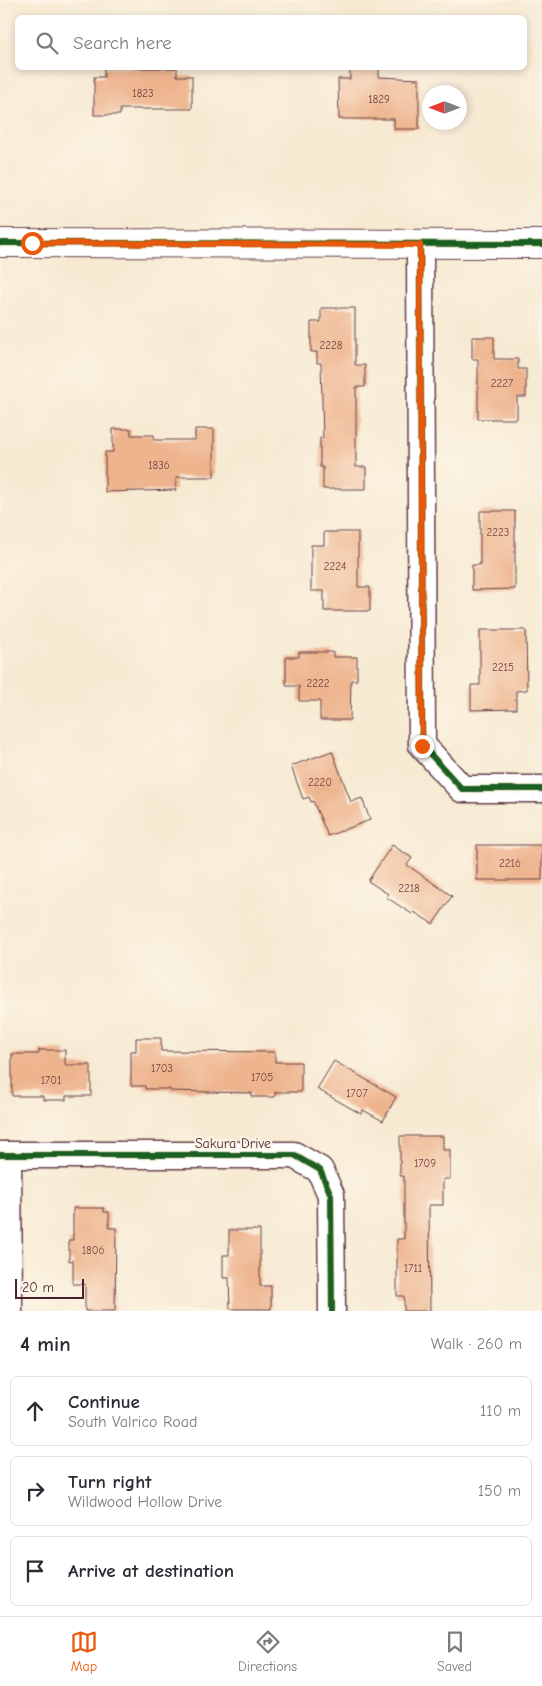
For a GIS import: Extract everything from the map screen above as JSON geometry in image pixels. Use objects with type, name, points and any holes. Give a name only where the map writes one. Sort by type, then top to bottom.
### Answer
[{"type":"street","points":[[0,243],[542,244]]},
{"type":"street","points":[[420,245],[422,746],[462,789],[542,789]]},
{"type":"street","points":[[4,1155],[9,1311]]},
{"type":"street","name":"Sakura Drive","points":[[4,1155],[294,1155],[320,1170],[331,1195],[332,1311]]},
{"type":"building","points":[[104,70],[177,70],[177,76],[192,76],[192,109],[120,109],[120,115],[94,115],[94,77],[104,77]]},
{"type":"building","points":[[350,70],[379,70],[379,77],[419,79],[419,129],[394,129],[394,119],[339,119],[338,79],[350,79]]},
{"type":"building","points":[[321,308],[355,308],[355,365],[365,365],[365,387],[356,387],[356,467],[366,467],[366,489],[323,489],[323,467],[320,467],[320,438],[323,438],[321,363],[317,363],[317,352],[311,352],[311,322],[321,322]]},
{"type":"building","points":[[472,337],[494,337],[494,359],[518,359],[518,369],[526,369],[526,397],[517,397],[517,419],[478,419],[478,359],[472,359]]},
{"type":"building","points":[[113,429],[131,429],[131,435],[154,435],[154,440],[195,440],[195,429],[214,429],[214,477],[176,477],[176,490],[105,492],[105,452],[113,452]]},
{"type":"building","points":[[480,511],[515,511],[515,589],[472,590],[472,565],[480,565]]},
{"type":"building","points":[[324,532],[358,532],[358,587],[370,587],[370,611],[324,611],[324,591],[311,591],[311,545],[324,545]]},
{"type":"building","points":[[480,630],[526,630],[527,690],[516,691],[516,709],[471,710],[471,685],[480,685]]},
{"type":"building","points":[[299,652],[333,652],[333,657],[357,657],[357,680],[351,680],[350,720],[320,720],[320,701],[299,701],[299,686],[286,686],[286,657],[299,657]]},
{"type":"building","points":[[332,751],[351,802],[362,798],[370,820],[328,836],[313,801],[311,802],[309,797],[303,799],[291,766]]},
{"type":"building","points":[[392,845],[412,858],[407,865],[452,896],[433,924],[414,912],[412,914],[386,897],[388,894],[368,881]]},
{"type":"building","points":[[477,845],[542,845],[542,880],[477,880]]},
{"type":"building","points":[[136,1038],[161,1038],[161,1051],[275,1052],[275,1062],[301,1062],[301,1092],[275,1092],[275,1097],[252,1097],[252,1093],[170,1091],[170,1089],[145,1089],[145,1086],[131,1086],[131,1051],[136,1051]]},
{"type":"building","points":[[39,1050],[65,1050],[65,1065],[91,1065],[91,1096],[66,1096],[66,1100],[43,1100],[43,1096],[12,1096],[12,1054],[39,1054]]},
{"type":"building","points":[[334,1061],[396,1097],[383,1121],[363,1110],[361,1114],[317,1089]]},
{"type":"building","points":[[400,1136],[443,1136],[443,1150],[450,1150],[450,1179],[443,1179],[443,1205],[429,1205],[430,1311],[404,1311],[404,1296],[397,1296],[397,1239],[404,1239],[404,1176],[400,1176]]},
{"type":"building","points":[[73,1208],[104,1208],[104,1212],[109,1212],[109,1228],[116,1228],[115,1311],[85,1311],[85,1284],[73,1284],[73,1260],[69,1261],[69,1240],[73,1240]]},
{"type":"building","points":[[229,1230],[260,1230],[260,1286],[271,1286],[271,1309],[230,1309],[229,1278],[223,1278],[223,1255],[229,1255]]},
{"type":"cycle path","points":[[0,243],[542,244]]},
{"type":"cycle path","points":[[420,245],[422,745],[462,789],[542,789]]},
{"type":"cycle path","points":[[0,1155],[294,1155],[320,1170],[331,1195],[332,1311]]},
{"type":"route","points":[[32,243],[420,245],[422,746]]}]
